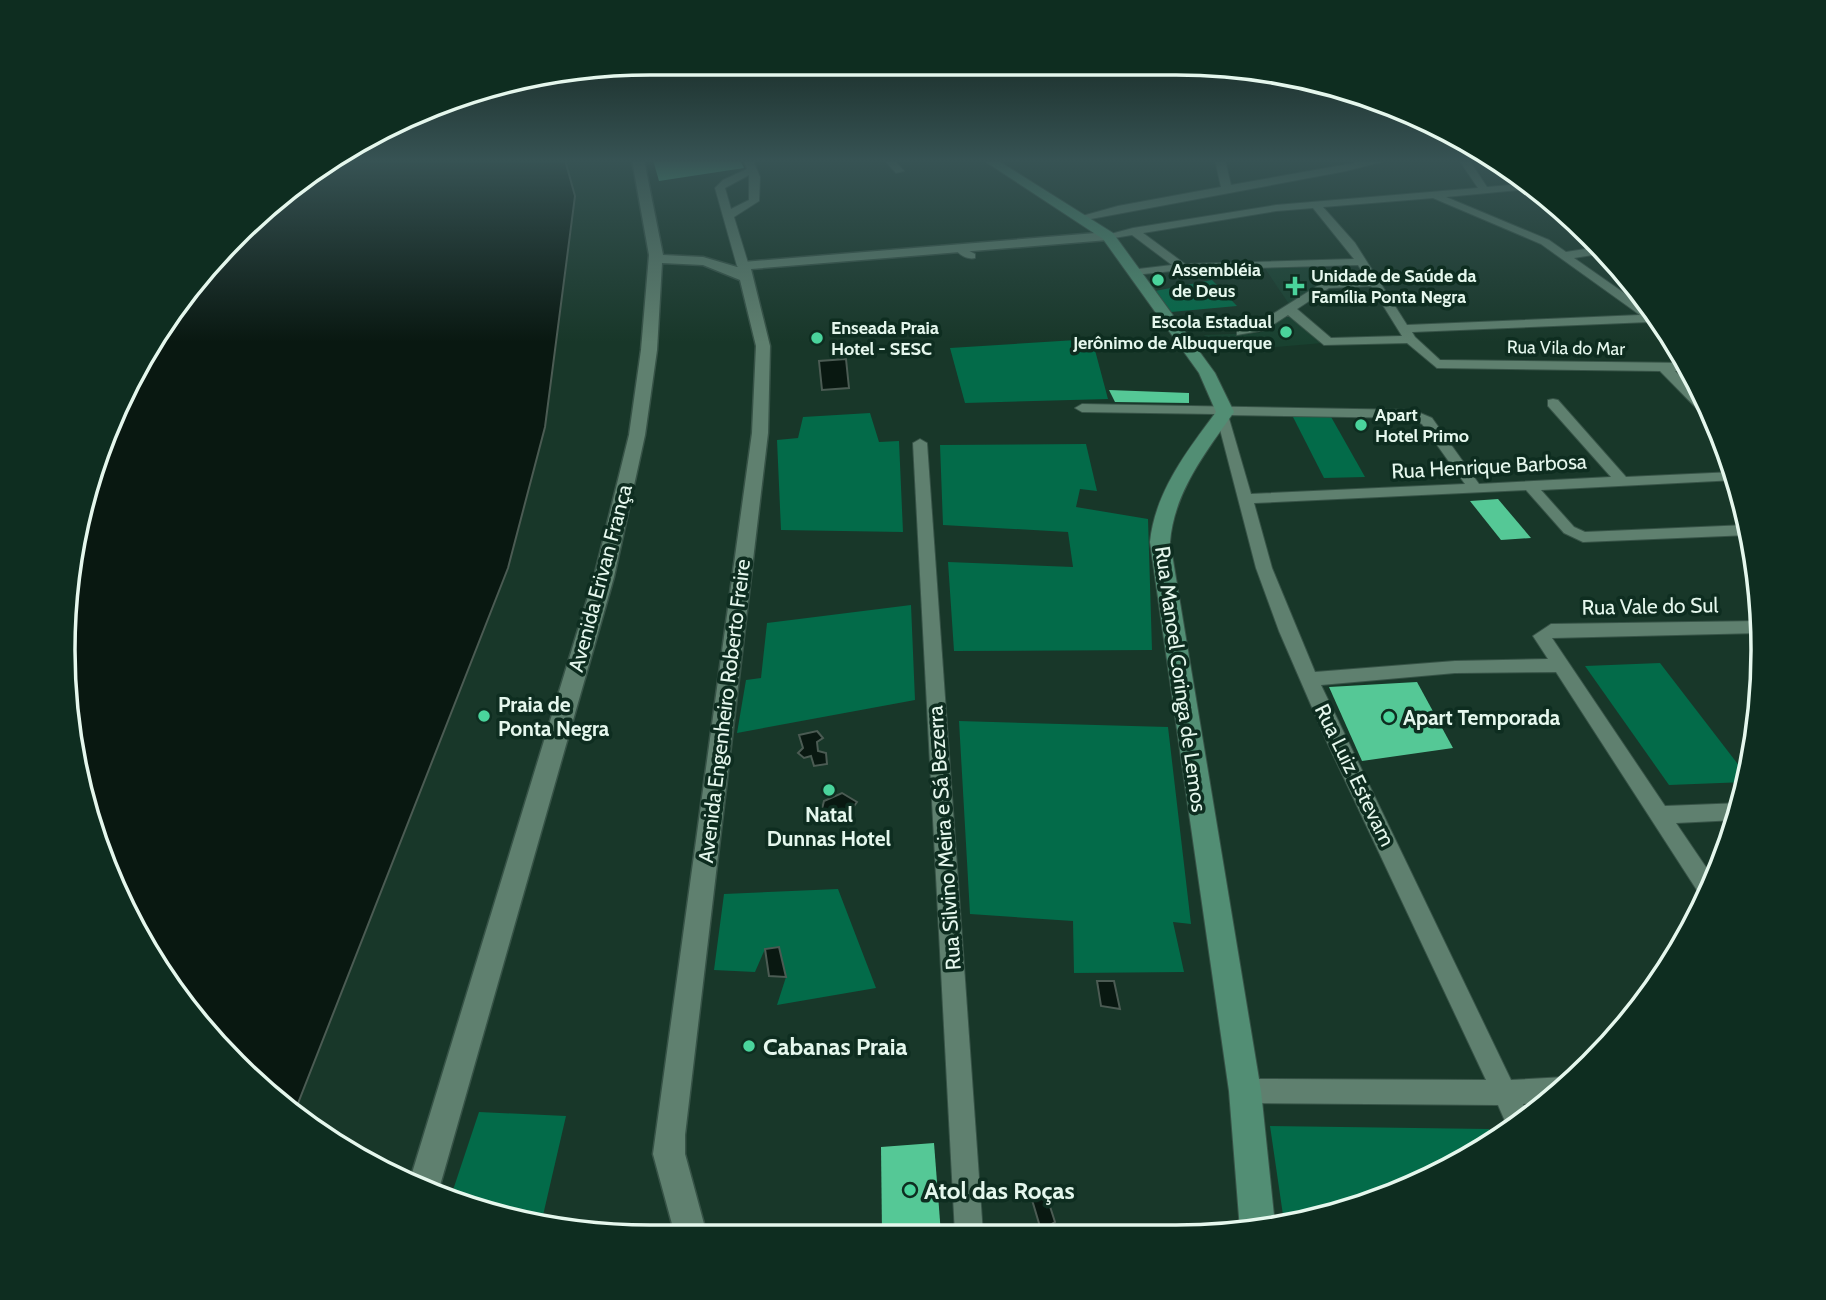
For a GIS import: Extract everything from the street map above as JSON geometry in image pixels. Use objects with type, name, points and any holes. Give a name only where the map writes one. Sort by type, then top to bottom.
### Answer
[{"type":"main road","points":[[1084,221],[1108,236],[1207,373],[1223,414]]},
{"type":"main road","name":"Rua Manoel Coringa de Lemos","points":[[1223,414],[1168,502],[1159,529],[1245,1091],[1257,1219]]},
{"type":"street","name":"Avenida Erivan França","points":[[426,1179],[604,577],[637,435],[649,350],[656,260],[649,221]]},
{"type":"street","name":"Avenida Engenheiro Roberto Freire","points":[[687,1225],[669,1154],[670,1135],[760,433],[763,346],[728,221]]},
{"type":"street","points":[[656,260],[678,259],[720,265],[744,272],[966,252],[1108,236],[1206,221]]},
{"type":"street","points":[[1331,221],[1362,262],[1407,334]]},
{"type":"street","points":[[1497,221],[1518,229],[1563,256],[1637,307]]},
{"type":"street","points":[[1133,231],[1182,267]]},
{"type":"street","points":[[1563,256],[1590,252]]},
{"type":"street","points":[[1133,272],[1182,267],[1362,262]]},
{"type":"street","points":[[1241,332],[1261,327],[1326,285],[1374,282]]},
{"type":"street","points":[[1289,309],[1320,338],[1333,343],[1467,324],[1647,321]]},
{"type":"street","name":"Rua Vila do Mar","points":[[1407,334],[1432,361],[1442,366],[1562,363],[1676,367]]},
{"type":"street","points":[[1664,367],[1689,393]]},
{"type":"street","points":[[1553,403],[1622,481]]},
{"type":"street","points":[[1082,408],[1223,414],[1418,416],[1427,421],[1474,487]]},
{"type":"street","name":"Rua Luiz Estevam","points":[[1223,414],[1264,568],[1309,679],[1515,1114]]},
{"type":"street","name":"Rua Silvino Meira e Sá Bezerra","points":[[920,443],[968,1225]]},
{"type":"street","name":"Rua Henrique Barbosa","points":[[1245,499],[1724,477]]},
{"type":"street","points":[[1529,485],[1572,533],[1590,538],[1738,530]]},
{"type":"street","name":"Rua Vale do Sul","points":[[1560,665],[1542,636],[1551,630],[1750,627]]},
{"type":"street","points":[[1309,679],[1455,667],[1560,665],[1702,880]]},
{"type":"street","points":[[1659,816],[1727,812]]},
{"type":"street","points":[[1245,1091],[1504,1093],[1545,1090]]},
{"type":"shaded area","points":[[268,221],[572,221],[545,427],[508,568],[298,1104],[271,1082],[218,1029],[194,1000],[152,937],[119,870],[95,799],[86,762],[76,688],[76,612],[86,538],[106,465],[119,430],[152,363],[194,300],[218,271]]},
{"type":"shaded area","name":"Unidade de Saúde da Família Ponta Negra","points":[[1264,267],[1316,267],[1325,279],[1289,304]]},
{"type":"shaded area","name":"Escola Estadual Jerônimo de Albuquerque","points":[[1288,312],[1323,343],[1214,352],[1204,335],[1259,333]]},
{"type":"shaded area","points":[[846,359],[849,388],[822,390],[819,361]]},
{"type":"shaded area","points":[[817,731],[823,738],[817,742],[818,751],[826,753],[827,764],[814,766],[811,756],[804,758],[798,753],[803,748],[799,735]]},
{"type":"shaded area","points":[[842,793],[857,802],[854,807],[843,814],[824,813],[826,823],[815,824],[813,811],[822,809],[824,801]]},
{"type":"shaded area","points":[[779,947],[786,977],[769,976],[765,949]]},
{"type":"shaded area","points":[[1097,981],[1114,981],[1120,1009],[1101,1006]]},
{"type":"shaded area","points":[[1044,1188],[1055,1222],[1040,1225],[1030,1193]]},
{"type":"green space","points":[[1212,280],[1237,306],[1171,312],[1155,291]]},
{"type":"green space","points":[[1092,339],[1108,399],[965,403],[950,348]]},
{"type":"green space","points":[[870,413],[879,442],[899,441],[903,532],[781,530],[777,440],[798,438],[803,417]]},
{"type":"green space","points":[[1292,415],[1330,415],[1365,477],[1324,478]]},
{"type":"green space","points":[[1086,444],[1097,491],[1080,489],[1076,507],[1148,519],[1152,650],[954,651],[948,562],[1073,567],[1068,532],[943,525],[940,445]]},
{"type":"green space","points":[[911,605],[915,700],[737,733],[746,680],[761,678],[767,623]]},
{"type":"green space","points":[[1660,663],[1739,766],[1735,782],[1669,785],[1585,666]]},
{"type":"green space","points":[[959,721],[1168,727],[1191,924],[1173,922],[1184,972],[1074,973],[1073,921],[970,914]]},
{"type":"green space","points":[[838,889],[876,988],[777,1005],[786,977],[778,947],[765,949],[755,972],[714,970],[724,894]]},
{"type":"green space","points":[[479,1112],[566,1116],[543,1215],[453,1190]]},
{"type":"green space","points":[[1270,1126],[1489,1129],[1490,1131],[1463,1148],[1396,1181],[1325,1205],[1283,1215]]},
{"type":"building","points":[[1109,390],[1189,393],[1189,403],[1115,402]]},
{"type":"building","points":[[1498,499],[1531,538],[1501,540],[1470,501]]},
{"type":"building","name":"Apart Temporada","points":[[1417,682],[1453,748],[1362,761],[1329,687]]},
{"type":"building","name":"Atol das Roças","points":[[934,1143],[940,1225],[882,1225],[881,1147]]},
{"type":"place","name":"Assembléia de Deus","points":[[1158,280]]},
{"type":"place","name":"Unidade de Saúde da Família Ponta Negra","points":[[1295,286]]},
{"type":"place","name":"Escola Estadual Jerônimo de Albuquerque","points":[[1286,332]]},
{"type":"place","name":"Enseada Praia Hotel - SESC","points":[[817,338]]},
{"type":"place","name":"Apart Hotel Primo","points":[[1361,425]]},
{"type":"place","name":"Praia de Ponta Negra","points":[[484,716]]},
{"type":"place","name":"Apart Temporada","points":[[1389,717]]},
{"type":"place","name":"Natal Dunnas Hotel","points":[[829,790]]},
{"type":"place","name":"Cabanas Praia","points":[[749,1046]]},
{"type":"place","name":"Atol das Roças","points":[[910,1190]]}]
